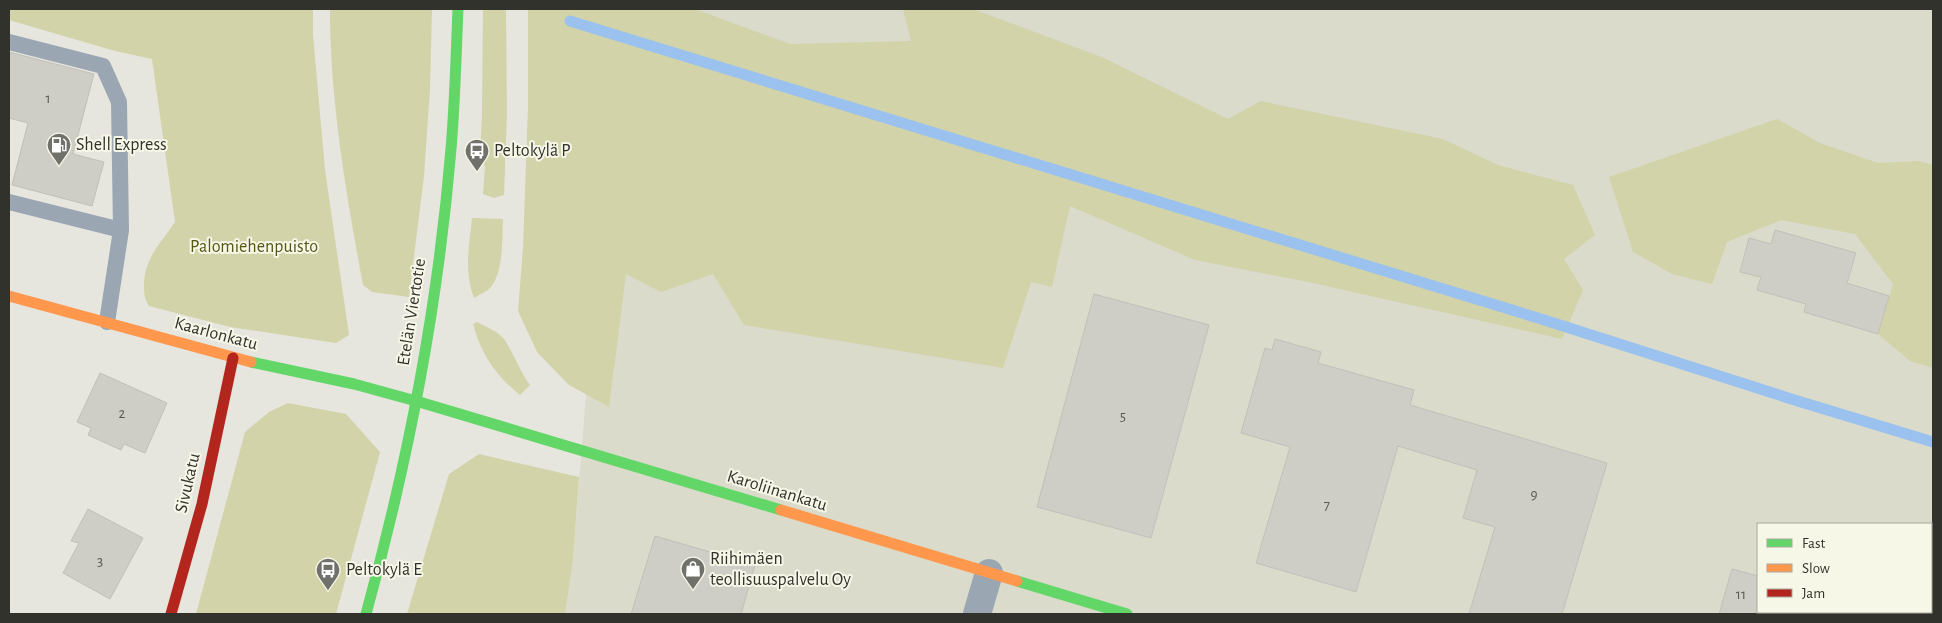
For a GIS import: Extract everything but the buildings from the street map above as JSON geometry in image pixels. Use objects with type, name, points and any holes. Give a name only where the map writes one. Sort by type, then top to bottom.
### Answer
[{"type":"street","name":"Etelän Viertotie","points":[[366,614],[383,552],[416,401],[433,302],[451,149],[458,9]]},
{"type":"street","name":"Kaarlonkatu","points":[[9,296],[233,358],[354,384],[416,401]]},
{"type":"street","name":"Sivukatu","points":[[171,614],[202,504],[233,358]]},
{"type":"street","name":"Karoliinankatu","points":[[416,401],[1127,614]]},
{"type":"street","points":[[977,614],[989,573]]},
{"type":"lane","points":[[9,42],[103,66],[119,102],[121,230],[107,322]]},
{"type":"lane","points":[[9,202],[121,230]]},
{"type":"shaded area","points":[[580,9],[1933,9],[1933,614],[565,614],[573,560],[611,76]]},
{"type":"green space","name":"Palomiehenpuisto","points":[[9,9],[313,9],[313,35],[325,170],[349,335],[336,343],[230,327],[149,306],[144,290],[147,266],[175,222],[152,59],[115,51],[9,20]]},
{"type":"green space","points":[[330,9],[432,9],[430,89],[424,176],[409,297],[372,292],[363,285],[340,147],[333,78]]},
{"type":"green space","points":[[483,9],[506,9],[507,115],[504,195],[494,198],[483,194],[485,167],[480,154]]},
{"type":"green space","points":[[528,9],[695,9],[790,44],[911,41],[903,9],[973,9],[1104,58],[1228,119],[1261,101],[1443,139],[1498,165],[1573,185],[1595,235],[1564,259],[1583,290],[1562,339],[1313,283],[1195,260],[1070,206],[1052,287],[1031,282],[1003,368],[744,325],[713,274],[661,292],[626,274],[609,407],[569,385],[537,352],[518,311],[523,248],[528,106]]},
{"type":"green space","points":[[1777,119],[1820,143],[1878,163],[1919,161],[1933,165],[1933,368],[1910,361],[1878,334],[1893,284],[1855,234],[1781,220],[1727,242],[1712,284],[1672,274],[1633,252],[1609,177]]},
{"type":"green space","points":[[472,218],[503,219],[500,267],[497,276],[488,290],[474,298],[468,268]]},
{"type":"green space","points":[[477,322],[499,334],[508,345],[530,385],[520,395],[497,372],[485,355],[473,324]]},
{"type":"green space","points":[[288,403],[346,414],[380,452],[336,614],[196,614],[245,432],[269,412]]},
{"type":"green space","points":[[479,454],[579,477],[573,560],[565,614],[407,614],[449,474]]},
{"type":"waterway","points":[[570,21],[1538,318],[1933,442]]},
{"type":"traffic: fast","points":[[366,614],[408,441],[438,267],[451,149],[458,9]]},
{"type":"traffic: fast","points":[[251,362],[354,384],[416,401],[781,510]]},
{"type":"traffic: fast","points":[[1017,581],[1127,614]]},
{"type":"traffic: slow","points":[[9,296],[251,362]]},
{"type":"traffic: slow","points":[[781,510],[1017,581]]},
{"type":"traffic: jam","points":[[171,614],[202,504],[233,358]]},
{"type":"place","name":"Shell Express","points":[[59,166]]},
{"type":"place","name":"Peltokylä P","points":[[477,172]]},
{"type":"place","name":"Riihimäen teollisuuspalvelu Oy","points":[[693,590]]},
{"type":"place","name":"Peltokylä E","points":[[328,591]]}]
